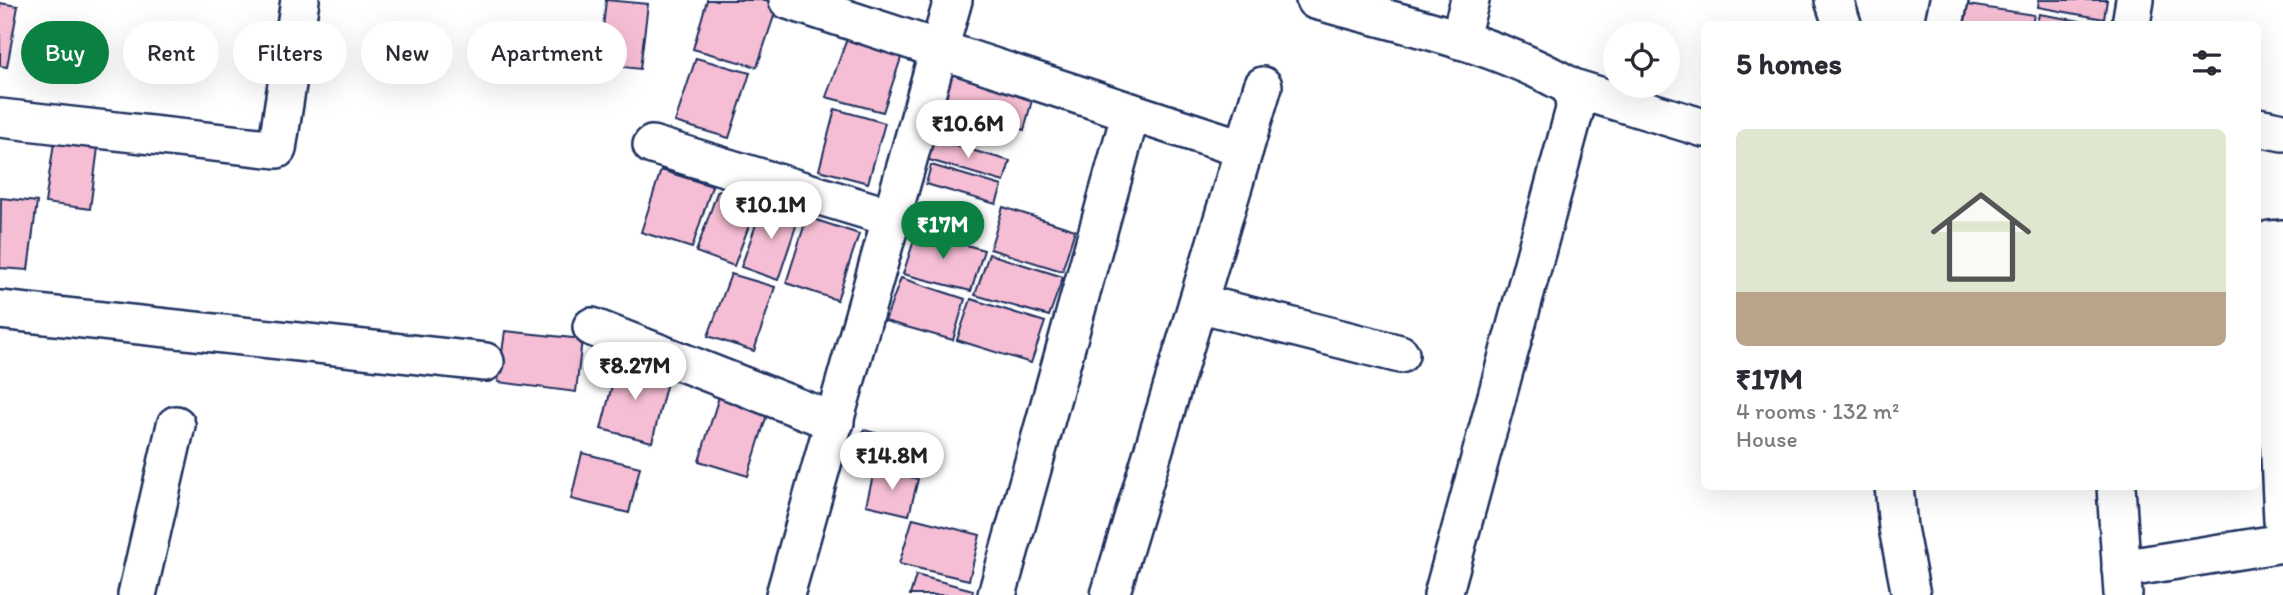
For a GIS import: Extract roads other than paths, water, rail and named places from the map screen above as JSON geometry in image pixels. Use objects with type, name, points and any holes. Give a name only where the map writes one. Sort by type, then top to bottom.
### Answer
[{"type":"street","points":[[0,118],[277,149],[300,0]]},
{"type":"street","points":[[788,0],[1244,149]]},
{"type":"street","points":[[785,595],[953,0]]},
{"type":"street","points":[[1315,0],[1459,40],[1539,68],[1573,88],[1701,127]]},
{"type":"street","points":[[1459,40],[1470,0]]},
{"type":"street","points":[[1834,0],[1841,21]]},
{"type":"street","points":[[1945,21],[1949,0]]},
{"type":"street","points":[[2132,21],[2135,0]]},
{"type":"street","points":[[1113,594],[1263,86]]},
{"type":"street","points":[[1443,595],[1575,109],[1573,88]]},
{"type":"street","points":[[997,595],[1131,112]]},
{"type":"street","points":[[2261,128],[2283,132]]},
{"type":"street","points":[[652,145],[893,218]]},
{"type":"street","points":[[2283,239],[2270,240],[2283,521]]},
{"type":"street","points":[[1198,303],[1400,354]]},
{"type":"street","points":[[0,310],[485,362]]},
{"type":"street","points":[[592,327],[835,422]]},
{"type":"street","points":[[137,595],[176,425]]},
{"type":"street","points":[[1894,490],[1898,528],[1911,595]]},
{"type":"street","points":[[2116,490],[2122,582],[2283,543]]}]
